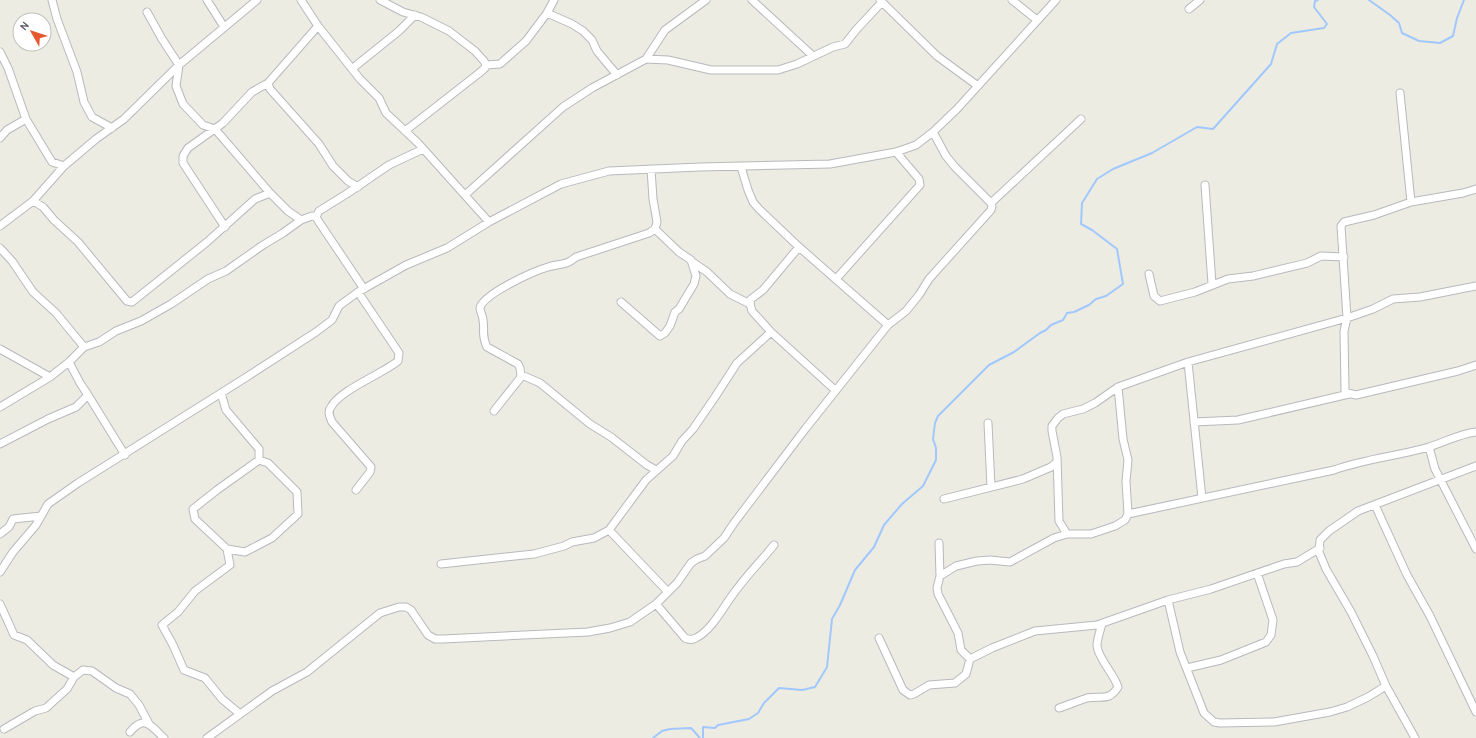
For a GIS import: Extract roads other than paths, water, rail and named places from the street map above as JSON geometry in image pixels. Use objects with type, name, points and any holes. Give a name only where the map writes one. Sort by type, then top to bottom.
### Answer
[{"type":"street","points":[[52,0],[57,19],[77,72],[84,102],[92,117],[112,128]]},
{"type":"street","points":[[207,0],[224,27]]},
{"type":"street","points":[[0,226],[33,201],[64,166],[124,119],[179,65],[257,0]]},
{"type":"street","points":[[301,0],[318,26],[364,83],[379,98],[386,113],[424,149],[489,222]]},
{"type":"street","points":[[380,0],[403,12],[415,15],[449,31],[475,51],[486,65]]},
{"type":"street","points":[[486,65],[500,64],[526,40],[547,13],[554,0]]},
{"type":"street","points":[[465,195],[563,107],[592,88],[646,59],[665,30],[706,0]]},
{"type":"street","points":[[752,0],[813,56]]},
{"type":"street","points":[[1012,0],[1037,20]]},
{"type":"street","points":[[0,572],[13,552],[36,525],[48,504],[78,483],[125,455],[332,320],[339,306],[361,291],[406,265],[447,248],[489,222],[567,183],[609,171],[830,164],[896,152],[916,145],[933,132],[957,109],[1056,0]]},
{"type":"street","points":[[1189,9],[1200,0]]},
{"type":"street","points":[[646,59],[668,60],[711,70],[778,70],[797,64],[833,47],[848,42],[856,30],[881,1],[938,56],[978,86]]},
{"type":"street","points":[[147,12],[179,65],[176,86],[183,104],[204,125],[215,128],[270,193],[288,211],[301,220]]},
{"type":"street","points":[[547,13],[583,30],[592,40],[597,51],[617,74]]},
{"type":"street","points":[[353,68],[415,15]]},
{"type":"street","points":[[224,226],[183,163],[183,156],[188,148],[223,123],[252,92],[268,82],[318,26]]},
{"type":"street","points":[[0,51],[8,68],[26,119],[52,162],[64,166]]},
{"type":"street","points":[[405,131],[478,74],[485,68],[486,65]]},
{"type":"street","points":[[268,82],[270,89],[319,144],[333,166],[348,181],[358,187]]},
{"type":"street","points":[[1400,93],[1411,202]]},
{"type":"street","points":[[0,138],[7,130],[26,119]]},
{"type":"street","points":[[991,203],[1081,119]]},
{"type":"street","points":[[207,738],[272,691],[307,672],[380,614],[399,607],[406,607],[410,610],[428,635],[435,639],[443,639],[588,632],[610,628],[630,622],[656,604],[676,583],[691,563],[705,556],[724,538],[835,390],[888,325],[906,311],[919,295],[929,279],[991,210],[991,203],[946,156],[933,132]]},
{"type":"street","points":[[316,217],[319,211],[358,187],[389,165],[424,149]]},
{"type":"street","points":[[836,279],[920,185],[919,178],[896,152]]},
{"type":"street","points":[[741,167],[753,202],[763,213],[799,247],[888,325]]},
{"type":"street","points":[[521,378],[518,364],[487,347],[482,332],[484,321],[480,311],[483,304],[488,298],[504,287],[530,274],[549,266],[568,263],[576,257],[649,233],[654,229],[657,222],[653,199],[651,169]]},
{"type":"street","points":[[1205,185],[1212,284]]},
{"type":"street","points":[[1349,394],[1345,391],[1344,331],[1346,318],[1344,257],[1340,226],[1344,222],[1374,215],[1411,202],[1476,189]]},
{"type":"street","points":[[33,201],[43,207],[54,220],[78,242],[127,301],[132,302],[207,242],[255,199],[270,193]]},
{"type":"street","points":[[0,407],[50,376],[69,362],[84,347],[99,342],[116,332],[141,321],[208,279],[226,271],[263,244],[283,233],[301,220],[312,216],[316,217]]},
{"type":"street","points":[[316,217],[400,353],[398,361],[388,369],[359,384],[340,397],[330,407],[329,414],[332,422],[371,467],[370,472],[356,490]]},
{"type":"street","points":[[654,229],[679,252],[707,272],[730,294],[750,304]]},
{"type":"street","points":[[799,247],[763,290],[751,299],[750,304],[752,311],[770,332],[835,390]]},
{"type":"street","points":[[0,248],[12,261],[33,292],[56,313],[84,347]]},
{"type":"street","points":[[1149,274],[1154,296],[1160,301],[1195,292],[1212,284],[1228,279],[1253,276],[1306,263],[1321,256],[1344,257]]},
{"type":"street","points":[[621,302],[660,336],[665,333],[670,326],[675,312],[679,309],[694,284],[696,276],[691,260]]},
{"type":"street","points":[[1067,534],[1059,521],[1056,462],[1052,431],[1054,422],[1063,414],[1083,409],[1095,403],[1118,387],[1188,362],[1346,318],[1372,309],[1393,299],[1420,297],[1476,286]]},
{"type":"street","points":[[441,564],[534,554],[564,546],[572,542],[594,538],[609,530],[646,480],[673,456],[737,363],[770,332]]},
{"type":"street","points":[[0,349],[50,376]]},
{"type":"street","points":[[69,362],[80,383],[125,455]]},
{"type":"street","points":[[1188,362],[1202,498]]},
{"type":"street","points":[[1194,422],[1238,420],[1349,394],[1356,395],[1458,371],[1476,365]]},
{"type":"street","points":[[494,411],[521,378],[524,376],[530,377],[540,383],[590,424],[611,437],[647,465],[656,470]]},
{"type":"street","points":[[940,576],[956,566],[977,561],[990,560],[1010,562],[1054,538],[1067,534],[1091,534],[1123,522],[1128,514],[1126,481],[1128,460],[1123,439],[1118,387]]},
{"type":"street","points":[[221,393],[226,410],[259,449],[259,460]]},
{"type":"street","points":[[0,444],[48,419],[76,407],[88,396]]},
{"type":"street","points":[[988,423],[991,487]]},
{"type":"street","points":[[1128,514],[1334,470],[1348,465],[1429,447],[1466,433],[1476,432]]},
{"type":"street","points":[[1429,447],[1435,469],[1476,549]]},
{"type":"street","points":[[259,460],[268,463],[298,492],[298,514],[272,538],[245,552],[227,549],[194,519],[193,509],[259,460]]},
{"type":"street","points":[[944,499],[1023,479],[1051,467],[1056,462]]},
{"type":"street","points":[[1415,738],[1386,686],[1351,612],[1326,569],[1319,552],[1320,540],[1329,531],[1358,512],[1476,466]]},
{"type":"street","points":[[1375,505],[1476,712]]},
{"type":"street","points":[[0,534],[9,527],[13,519],[41,516]]},
{"type":"street","points":[[609,530],[668,592]]},
{"type":"street","points":[[940,543],[940,576],[937,588],[938,594],[958,633],[962,650],[970,659]]},
{"type":"street","points":[[656,604],[685,638],[692,640],[697,638],[711,624],[733,594],[774,545]]},
{"type":"street","points":[[879,638],[903,690],[910,695],[929,685],[955,683],[966,674],[970,659],[992,648],[1035,631],[1102,624],[1168,600],[1211,589],[1284,564],[1297,562],[1320,548]]},
{"type":"street","points":[[227,549],[230,565],[195,591],[178,612],[162,625],[184,670],[205,678],[222,699],[240,714]]},
{"type":"street","points":[[1187,668],[1221,660],[1266,642],[1271,635],[1273,620],[1257,573]]},
{"type":"street","points":[[1168,600],[1180,652],[1204,713],[1214,722],[1274,722],[1330,712],[1347,707],[1386,686]]},
{"type":"street","points":[[0,604],[14,635],[27,640],[53,665],[74,677]]},
{"type":"street","points":[[1059,708],[1088,698],[1106,697],[1114,694],[1118,686],[1116,679],[1097,647],[1102,624]]},
{"type":"street","points":[[4,729],[35,710],[46,708],[66,689],[74,677],[83,670],[92,672],[116,688],[130,694],[139,705],[149,724],[164,738]]},
{"type":"street","points":[[130,732],[135,725],[140,722],[149,724]]},
{"type":"waterway","points":[[703,738],[703,727],[715,728],[718,725],[749,719],[758,713],[764,703],[779,688],[802,690],[815,687],[827,667],[832,619],[840,605],[855,570],[874,547],[884,525],[902,504],[923,486],[936,460],[936,448],[933,439],[935,423],[938,416],[989,365],[1014,352],[1051,325],[1063,320],[1067,313],[1074,312],[1089,305],[1096,299],[1106,296],[1123,284],[1117,249],[1092,230],[1081,224],[1082,203],[1097,179],[1113,169],[1152,153],[1197,127],[1213,129],[1271,64],[1277,44],[1291,33],[1324,28],[1327,24],[1314,7],[1315,1],[1318,0]]},
{"type":"waterway","points":[[1369,0],[1399,23],[1402,33],[1419,41],[1440,43],[1453,36],[1457,18],[1464,0]]},
{"type":"waterway","points":[[653,738],[662,731],[691,728],[700,738]]}]
